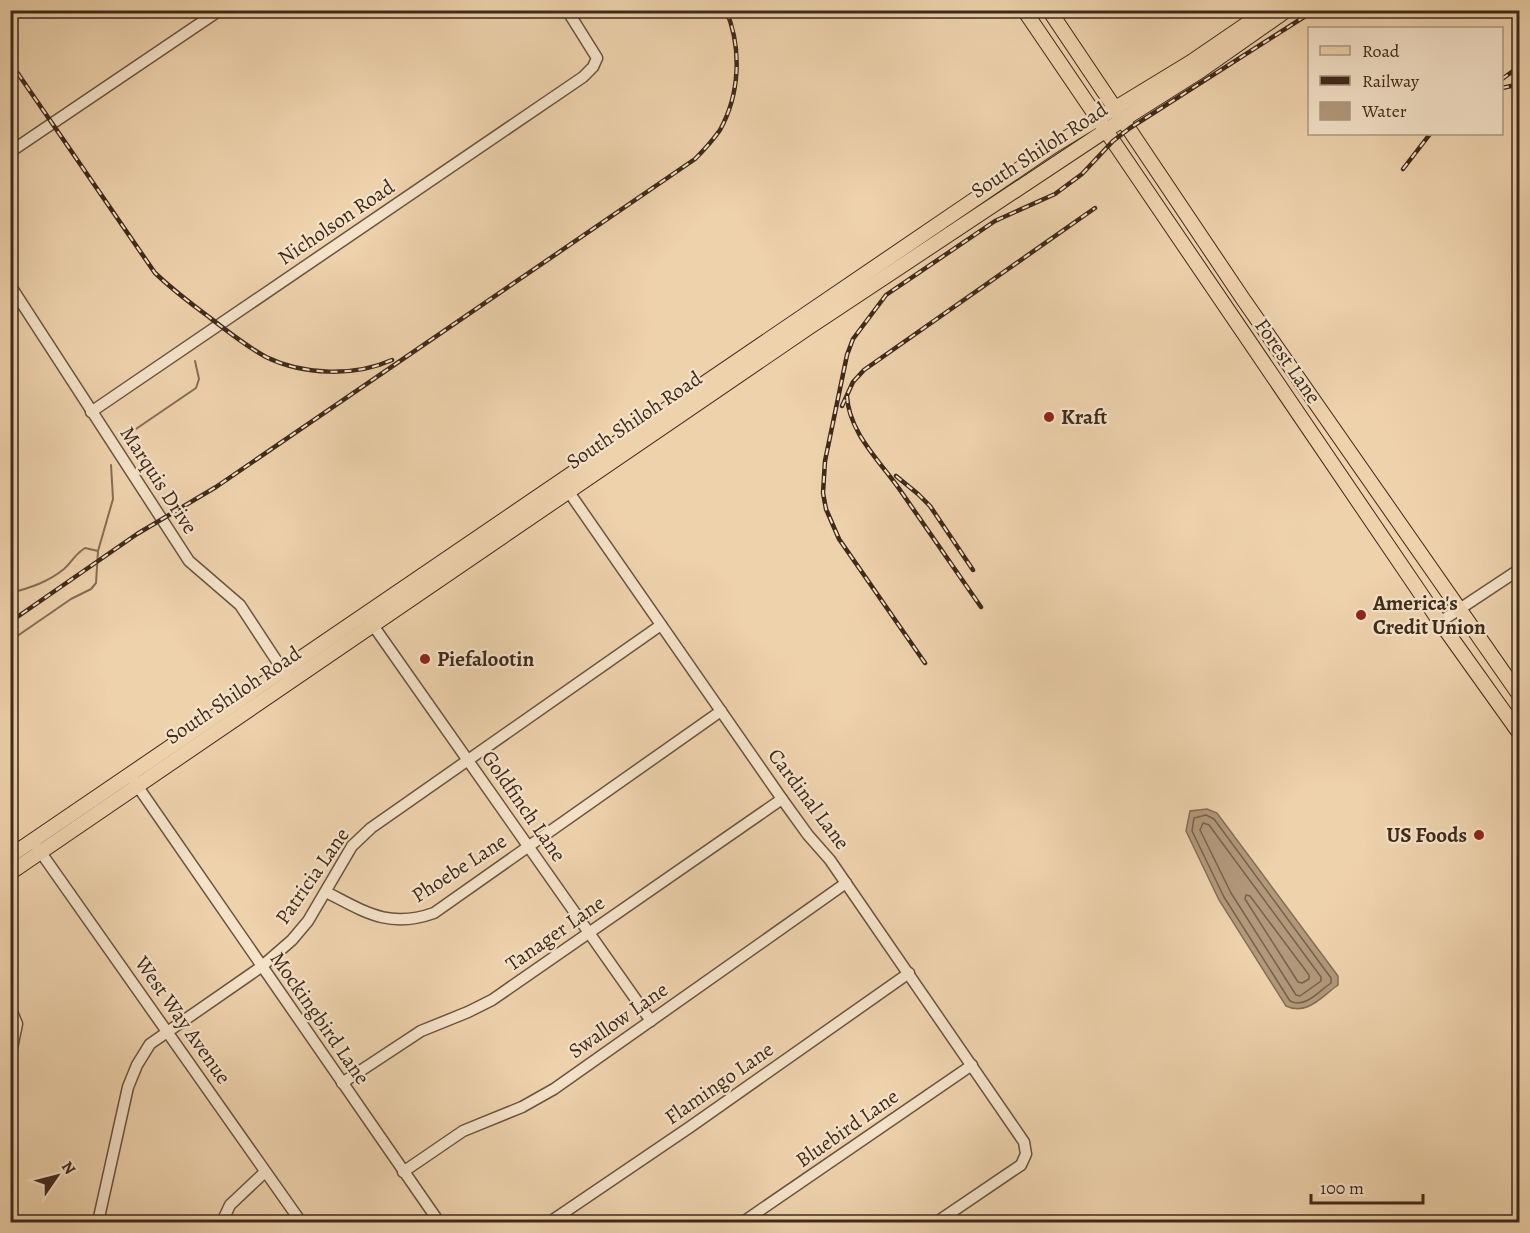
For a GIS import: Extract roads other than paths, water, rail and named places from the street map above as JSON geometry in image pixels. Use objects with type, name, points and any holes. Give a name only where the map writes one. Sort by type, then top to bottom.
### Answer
[{"type":"main road","name":"Forest Lane","points":[[1024,10],[1440,622],[1520,734]]},
{"type":"main road","name":"Forest Lane","points":[[1049,10],[1243,299],[1457,609],[1520,696]]},
{"type":"main road","name":"South Shiloh Road","points":[[10,856],[133,781],[287,676],[373,625],[564,485],[1096,118],[1191,62],[1266,10]]},
{"type":"main road","name":"South Shiloh Road","points":[[287,676],[364,614],[1200,71],[1287,10]]},
{"type":"main road","name":"South Shiloh Road","points":[[10,873],[133,781]]},
{"type":"street","points":[[10,152],[220,10]]},
{"type":"street","name":"Nicholson Road","points":[[91,412],[583,77],[593,67],[597,58],[567,10]]},
{"type":"street","name":"Marquis Drive","points":[[10,285],[189,561],[240,605],[287,676]]},
{"type":"street","name":"Cardinal Lane","points":[[564,485],[782,798],[846,883],[1024,1142],[1026,1154],[1021,1164],[937,1222]]},
{"type":"street","points":[[1440,622],[1520,569]]},
{"type":"street","name":"Goldfinch Lane","points":[[364,614],[651,1021]]},
{"type":"street","name":"Patricia Lane","points":[[98,1222],[128,1087],[136,1065],[150,1044],[261,967],[292,940],[326,892],[352,846],[371,828],[661,625]]},
{"type":"street","name":"Phoebe Lane","points":[[326,892],[387,920],[406,921],[434,913],[721,711]]},
{"type":"street","name":"Mockingbird Lane","points":[[133,781],[402,1172],[439,1222]]},
{"type":"street","name":"Tanager Lane","points":[[342,1083],[421,1031],[492,1000],[782,798]]},
{"type":"street","name":"West Way Avenue","points":[[33,841],[301,1222]]},
{"type":"street","name":"Swallow Lane","points":[[402,1172],[463,1131],[522,1107],[554,1089],[846,883]]},
{"type":"street","name":"Flamingo Lane","points":[[550,1222],[909,973]]},
{"type":"street","points":[[10,1007],[17,1024],[10,1058]]},
{"type":"street","name":"Bluebird Lane","points":[[743,1222],[972,1065]]},
{"type":"street","points":[[222,1222],[230,1205],[265,1172]]},
{"type":"water","points":[[1207,809],[1217,813],[1338,976],[1338,985],[1314,1004],[1301,1009],[1286,1006],[1219,900],[1186,831],[1190,811]]},
{"type":"waterway","points":[[130,433],[196,388],[199,379],[195,361]]},
{"type":"waterway","points":[[10,641],[71,599],[91,589],[96,583],[98,551],[113,499],[111,465]]},
{"type":"waterway","points":[[10,593],[52,578],[85,548],[98,551]]},
{"type":"railway","points":[[10,622],[137,534],[216,487],[695,159],[720,130],[732,101],[736,55],[735,40],[726,10]]},
{"type":"railway","points":[[925,663],[839,539],[826,509],[823,493],[825,461],[847,355],[853,339],[886,295],[995,221],[1055,194],[1082,174],[1113,141],[1130,128],[1315,10]]},
{"type":"railway","points":[[10,62],[155,273],[188,301],[251,348],[280,363],[329,372],[361,369],[392,360]]},
{"type":"railway","points":[[1503,78],[1520,66]]},
{"type":"railway","points":[[1503,88],[1520,84]]},
{"type":"railway","points":[[1403,169],[1429,135]]},
{"type":"railway","points":[[842,406],[853,382],[864,370],[1095,208]]},
{"type":"railway","points":[[847,396],[853,422],[859,434],[981,607]]},
{"type":"railway","points":[[896,476],[930,506],[973,570]]},
{"type":"place","name":"Kraft","points":[[1049,417]]},
{"type":"place","name":"America's Credit Union","points":[[1361,615]]},
{"type":"place","name":"Piefalootin","points":[[425,659]]},
{"type":"place","name":"US Foods","points":[[1479,835]]}]
